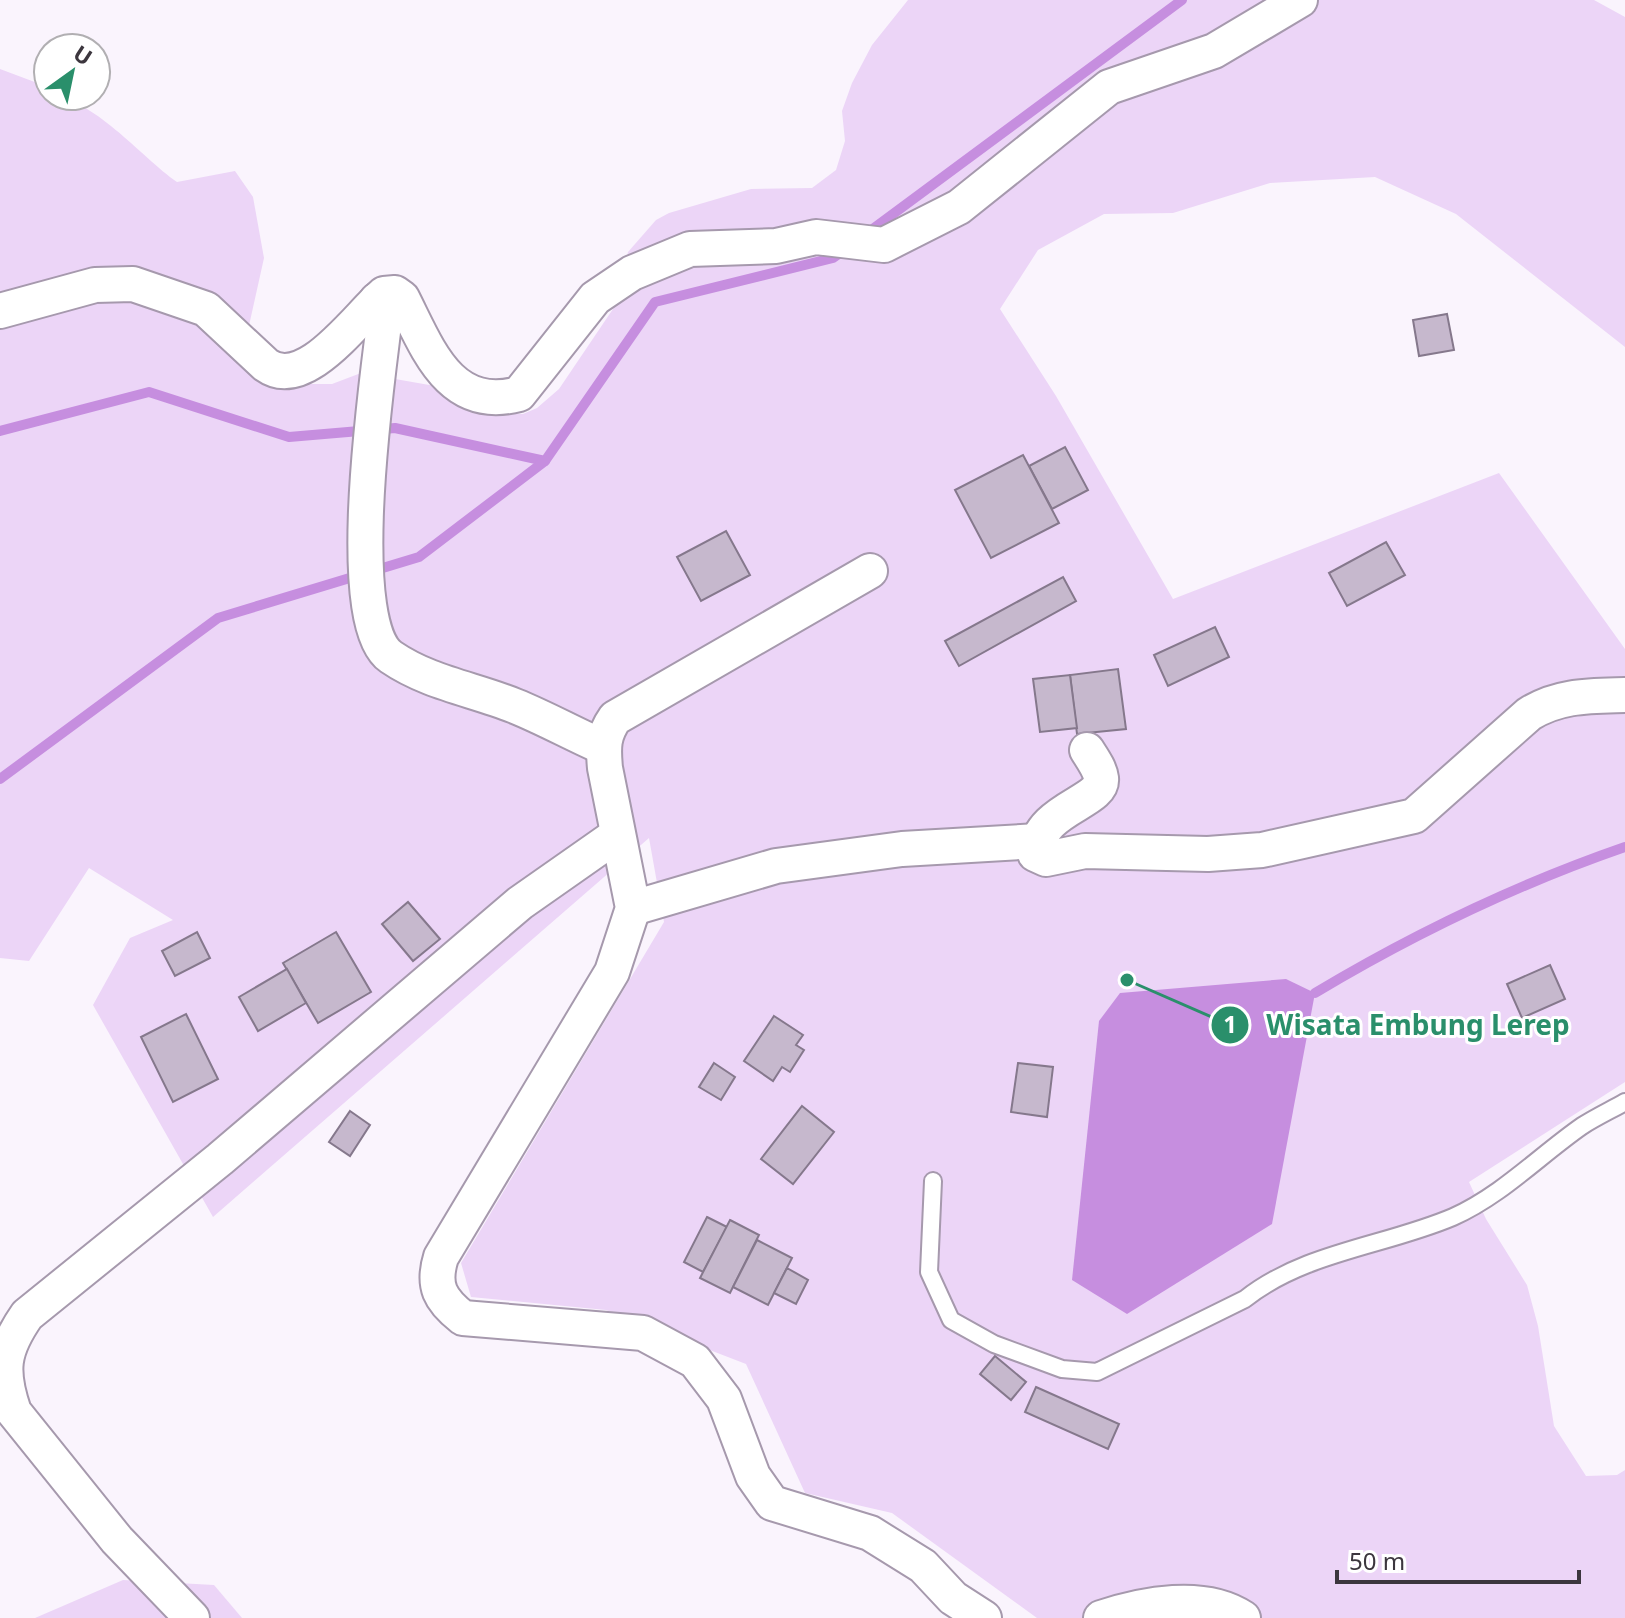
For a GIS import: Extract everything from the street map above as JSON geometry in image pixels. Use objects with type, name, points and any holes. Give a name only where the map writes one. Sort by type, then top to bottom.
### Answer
[{"type":"street","points":[[0,311],[95,285],[133,284],[206,309],[266,365],[274,371],[290,373],[323,354],[389,292],[402,298],[438,366],[454,384],[462,390],[506,398],[519,394],[595,298],[632,273],[690,249],[776,246],[816,237],[884,245],[959,207],[1109,87],[1214,51],[1300,0]]},
{"type":"street","points":[[377,300],[384,324],[374,410],[364,560],[369,614],[388,655],[447,685],[513,705],[603,747]]},
{"type":"street","points":[[870,571],[615,718],[606,731],[603,747],[633,908],[612,972],[441,1257],[435,1276],[445,1303],[463,1318],[643,1333],[695,1361],[724,1399],[753,1476],[772,1503],[870,1533],[923,1566],[953,1598],[984,1618]]},
{"type":"street","points":[[1087,750],[1101,775],[1099,789],[1094,796],[1062,810],[1038,841],[1035,854],[1046,859],[1085,851],[1262,850],[1414,816],[1545,704],[1564,698],[1625,695]]},
{"type":"street","points":[[192,1618],[117,1540],[14,1412],[5,1393],[1,1370],[9,1341],[27,1315],[220,1159],[520,903],[617,835]]},
{"type":"street","points":[[633,908],[776,866],[902,849],[1038,841]]},
{"type":"street","points":[[1101,1618],[1167,1603],[1225,1606],[1243,1618]]},
{"type":"lane","points":[[933,1181],[929,1272],[951,1320],[994,1344],[1062,1369],[1097,1372],[1232,1306],[1264,1284],[1330,1257],[1454,1216],[1520,1177],[1583,1126],[1625,1102]]},
{"type":"shaded area","points":[[908,0],[1594,0],[1625,17],[1625,347],[1456,214],[1375,177],[1270,183],[1173,213],[1104,214],[1038,250],[1000,309],[1056,396],[1173,599],[1499,473],[1625,649],[1625,1082],[1469,1182],[1486,1219],[1527,1285],[1538,1326],[1554,1426],[1586,1476],[1617,1475],[1625,1470],[1625,1618],[1037,1618],[892,1513],[805,1493],[746,1364],[606,1310],[471,1297],[461,1263],[664,922],[649,838],[213,1217],[93,1005],[130,938],[173,920],[89,868],[29,961],[0,958],[0,69],[32,81],[32,112],[91,112],[177,182],[235,171],[253,197],[264,258],[240,366],[254,377],[283,384],[332,384],[361,373],[435,386],[490,413],[523,414],[537,408],[559,389],[615,306],[628,252],[656,220],[669,213],[751,189],[812,188],[836,170],[845,141],[842,111],[852,83],[872,45]]},
{"type":"shaded area","points":[[1286,979],[1315,993],[1272,1224],[1127,1314],[1072,1280],[1099,1021],[1120,993]]},
{"type":"shaded area","points":[[123,1580],[214,1585],[242,1618],[35,1618]]},
{"type":"building","points":[[1447,314],[1454,350],[1419,356],[1413,320]]},
{"type":"building","points":[[1065,447],[1088,490],[1052,509],[1029,466]]},
{"type":"building","points":[[1023,455],[1059,523],[991,558],[955,490]]},
{"type":"building","points":[[726,531],[750,575],[701,601],[677,557]]},
{"type":"building","points":[[1386,542],[1405,575],[1347,606],[1329,573]]},
{"type":"building","points":[[1063,577],[1076,601],[959,666],[945,641]]},
{"type":"building","points":[[1215,627],[1229,657],[1168,686],[1154,655]]},
{"type":"building","points":[[1118,669],[1126,729],[1077,734],[1070,675]]},
{"type":"building","points":[[1070,675],[1077,728],[1040,732],[1033,679]]},
{"type":"building","points":[[408,902],[440,939],[413,961],[382,924]]},
{"type":"building","points":[[197,932],[210,958],[175,976],[162,951]]},
{"type":"building","points":[[336,932],[371,992],[318,1023],[283,963]]},
{"type":"building","points":[[1550,965],[1565,999],[1522,1018],[1507,984]]},
{"type":"building","points":[[287,969],[306,1003],[258,1031],[239,997]]},
{"type":"building","points":[[186,1014],[218,1079],[173,1102],[141,1037]]},
{"type":"building","points":[[774,1016],[803,1035],[796,1045],[804,1050],[790,1072],[782,1067],[773,1081],[744,1061]]},
{"type":"building","points":[[714,1063],[735,1077],[721,1100],[699,1087]]},
{"type":"building","points":[[1018,1063],[1053,1067],[1047,1117],[1011,1112]]},
{"type":"building","points":[[802,1106],[834,1132],[793,1184],[761,1159]]},
{"type":"building","points":[[350,1111],[370,1125],[350,1156],[329,1142]]},
{"type":"building","points":[[707,1217],[727,1227],[703,1272],[684,1262]]},
{"type":"building","points":[[730,1220],[759,1235],[730,1293],[700,1278]]},
{"type":"building","points":[[757,1240],[792,1258],[768,1305],[733,1287]]},
{"type":"building","points":[[787,1268],[808,1280],[796,1304],[774,1293]]},
{"type":"building","points":[[995,1356],[1026,1382],[1011,1400],[980,1374]]},
{"type":"building","points":[[1036,1387],[1119,1424],[1108,1449],[1025,1412]]},
{"type":"waterway","points":[[866,234],[1182,0]]},
{"type":"waterway","points":[[0,431],[149,392],[289,437],[395,428],[545,461],[655,302],[833,258],[847,248]]},
{"type":"waterway","points":[[0,779],[218,618],[419,557],[545,461]]},
{"type":"waterway","points":[[1315,993],[1466,912],[1545,877],[1625,847]]},
{"type":"place","name":"Wisata Embung Lerep","points":[[1127,980]]}]
